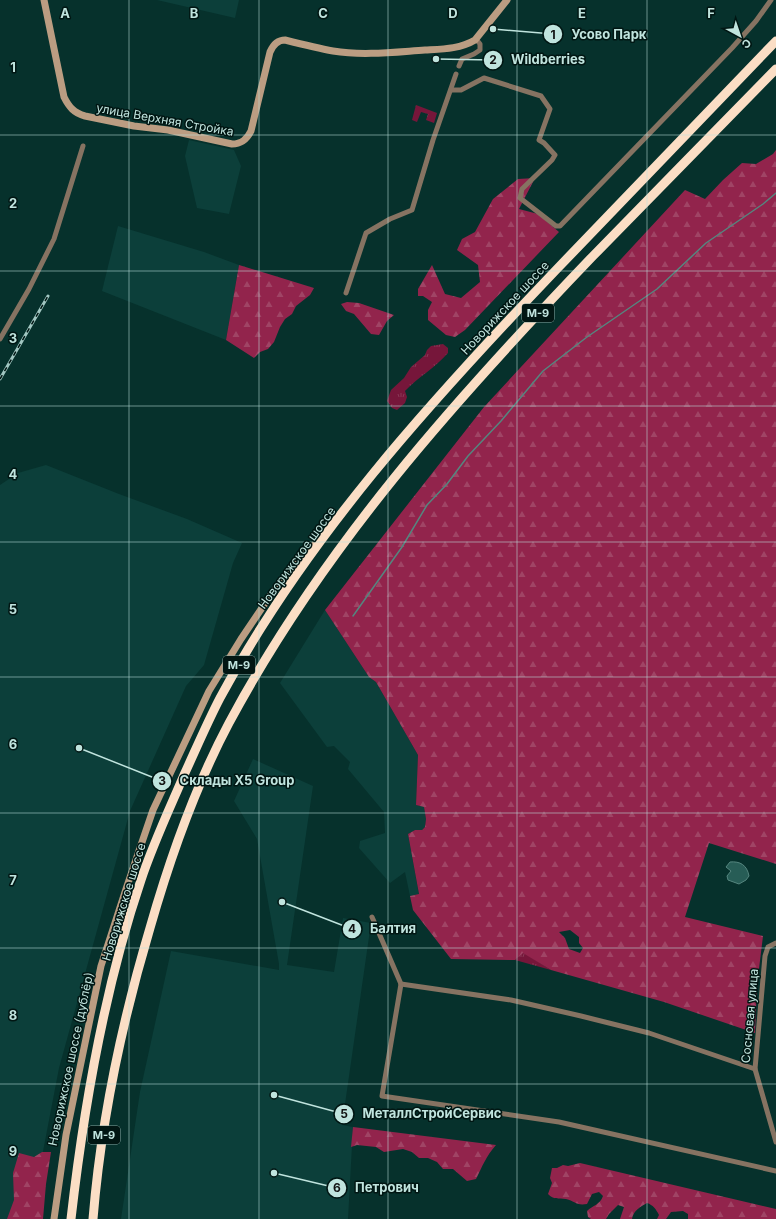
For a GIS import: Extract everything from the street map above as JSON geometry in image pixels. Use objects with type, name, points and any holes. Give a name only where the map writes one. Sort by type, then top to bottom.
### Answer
[{"type":"highway","name":"Новорижское шоссе","points":[[71,1219],[86,1114],[101,1030],[130,917],[155,843],[200,740],[232,677],[281,598],[327,533],[397,446],[470,361],[660,160],[776,41]]},
{"type":"highway","name":"М-9","points":[[92,1219],[109,1096],[139,965],[169,866],[204,775],[229,724],[267,656],[297,608],[334,555],[423,441],[541,310],[776,69]]},
{"type":"street","name":"улица Верхняя Стройка","points":[[44,0],[64,97],[72,111],[85,116],[134,126],[168,130],[232,144],[242,142],[251,131],[270,52],[275,44],[282,40],[334,51],[383,53],[453,48],[470,43],[476,39],[507,0]]},
{"type":"street","points":[[451,90],[460,90],[484,78],[541,96],[550,109],[539,140],[544,143],[555,155],[552,160],[522,189],[520,198],[556,226],[560,226],[732,48],[756,21],[771,0]]},
{"type":"street","points":[[459,66],[462,59],[480,50],[480,44],[476,39]]},
{"type":"street","points":[[346,293],[366,233],[390,219],[412,210],[433,140],[456,74]]},
{"type":"street","points":[[0,338],[29,289],[54,239],[83,146]]},
{"type":"street","name":"Новорижское шоссе (дублёр)","points":[[54,1219],[66,1135],[102,966],[153,810],[187,734],[209,691],[241,639],[293,566],[327,533]]},
{"type":"street","points":[[372,916],[401,984],[382,1096],[559,1122],[776,1171]]},
{"type":"street","name":"Сосновая улица","points":[[776,943],[768,947],[765,956],[755,1069],[776,1142]]},
{"type":"street","points":[[401,984],[511,1000],[581,1016],[649,1033],[755,1069]]},
{"type":"shaded area","points":[[157,0],[239,0],[235,18]]},
{"type":"shaded area","points":[[189,140],[234,150],[241,166],[229,214],[197,208],[185,156]]},
{"type":"shaded area","points":[[118,226],[204,252],[239,265],[226,340],[102,291]]},
{"type":"shaded area","points":[[46,465],[187,519],[242,543],[233,563],[204,665],[186,686],[130,811],[59,1068],[30,1219],[0,1219],[0,485],[18,473]]},
{"type":"shaded area","points":[[325,610],[369,677],[376,682],[418,755],[416,805],[424,807],[426,819],[425,827],[422,830],[415,830],[408,834],[419,895],[410,896],[405,872],[390,883],[359,848],[360,841],[385,833],[384,812],[348,769],[350,762],[334,746],[327,747],[280,683]]},
{"type":"shaded area","points":[[253,759],[313,786],[287,965],[334,972],[343,918],[371,923],[342,1125],[353,1127],[348,1219],[121,1219],[140,1092],[171,951],[279,970],[257,839],[234,801]]},
{"type":"shaded area","points":[[730,862],[737,862],[745,866],[749,876],[746,880],[739,884],[728,880],[727,876],[731,871],[726,867]]},
{"type":"green space","points":[[416,105],[437,113],[434,123],[426,120],[428,114],[421,112],[417,122],[412,120]]},
{"type":"green space","points":[[776,150],[776,864],[709,843],[685,917],[763,936],[757,985],[755,1033],[664,1002],[551,970],[523,953],[515,960],[451,959],[413,910],[410,896],[419,894],[408,834],[415,830],[422,830],[425,827],[426,819],[424,807],[416,805],[418,755],[376,682],[369,677],[325,610],[484,407],[685,190],[705,199],[742,163],[756,164],[773,154]],"holes":[[[570,930],[579,937],[579,943],[583,948],[580,953],[569,949],[565,938],[559,932]]]},
{"type":"green space","points":[[535,178],[519,209],[538,214],[559,232],[465,330],[455,337],[446,335],[428,320],[428,310],[432,302],[423,296],[418,296],[418,289],[432,265],[445,294],[461,298],[480,282],[478,265],[457,250],[462,239],[475,232],[493,199],[518,179]]},
{"type":"green space","points":[[239,265],[314,288],[310,295],[296,306],[292,314],[285,319],[274,342],[268,349],[260,352],[254,358],[226,340]]},
{"type":"green space","points":[[347,302],[359,303],[394,315],[387,321],[379,335],[371,334],[354,314],[346,311],[341,304]]},
{"type":"green space","points":[[443,344],[448,348],[448,353],[405,391],[407,397],[405,403],[397,410],[392,408],[387,401],[391,390],[404,378],[411,367],[425,355],[431,346]]},
{"type":"green space","points":[[523,952],[551,970],[515,960]]},
{"type":"green space","points":[[353,1127],[496,1145],[487,1157],[476,1179],[467,1181],[453,1169],[443,1169],[437,1162],[428,1158],[419,1158],[412,1152],[403,1149],[384,1152],[376,1147],[357,1145],[351,1147]]},
{"type":"green space","points":[[42,1152],[51,1152],[43,1219],[7,1219],[14,1200],[13,1173],[19,1153],[34,1157]]},
{"type":"green space","points":[[580,1163],[776,1209],[776,1219],[688,1219],[688,1214],[683,1211],[671,1212],[666,1219],[657,1219],[659,1215],[657,1211],[653,1206],[647,1203],[635,1211],[632,1219],[620,1219],[624,1207],[618,1205],[606,1219],[591,1219],[588,1217],[587,1211],[602,1199],[603,1196],[599,1192],[592,1194],[587,1204],[578,1204],[566,1199],[554,1198],[548,1194],[552,1183],[550,1178],[552,1168]]},
{"type":"waterway","points":[[353,616],[402,547],[427,505],[447,484],[468,456],[501,421],[543,371],[587,337],[657,289],[706,243],[763,204],[776,193]]},
{"type":"railway","points":[[0,379],[48,296]]},
{"type":"place","name":"Усово Парк","points":[[493,29]]},
{"type":"place","name":"Wildberries","points":[[436,59]]},
{"type":"place","name":"Склады X5 Group","points":[[79,748]]},
{"type":"place","name":"Балтия","points":[[282,902]]},
{"type":"place","name":"МеталлСтройСервис","points":[[274,1095]]},
{"type":"place","name":"Петрович","points":[[274,1173]]}]
